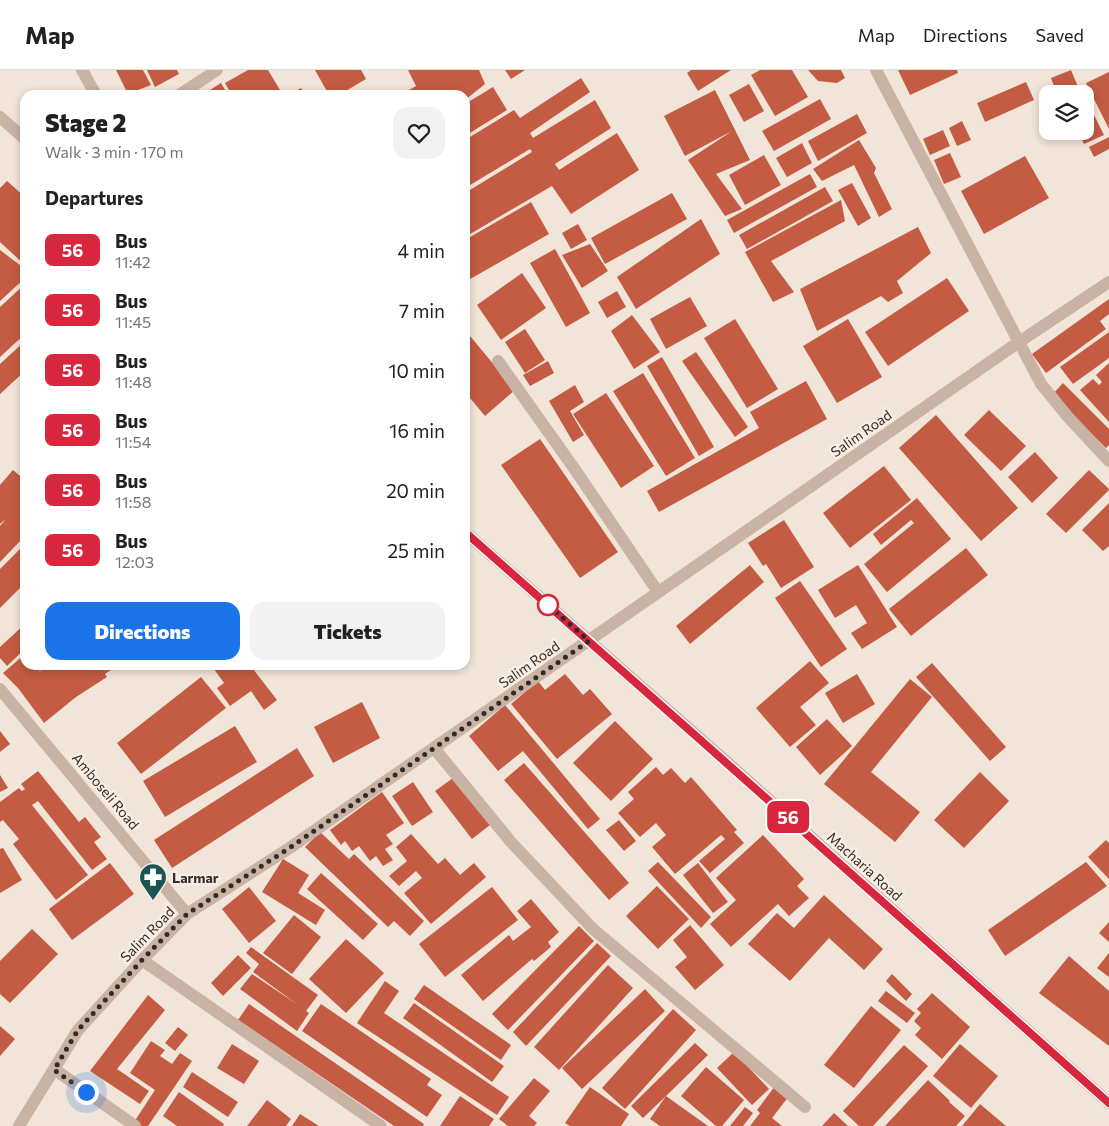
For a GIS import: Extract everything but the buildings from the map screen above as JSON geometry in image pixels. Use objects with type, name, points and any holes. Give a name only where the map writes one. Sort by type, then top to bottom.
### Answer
[{"type":"street","points":[[82,70],[93,90]]},
{"type":"street","points":[[186,90],[217,70]]},
{"type":"street","points":[[876,70],[1041,384],[1068,417],[1109,461]]},
{"type":"street","points":[[0,117],[20,135]]},
{"type":"street","name":"Salim Road","points":[[19,1126],[78,1030],[187,914],[288,849],[1019,342],[1109,282]]},
{"type":"street","points":[[498,361],[576,470],[658,592]]},
{"type":"street","name":"Macharia Road","points":[[470,536],[1109,1103]]},
{"type":"street","name":"Amboseli Road","points":[[0,689],[187,914]]},
{"type":"street","points":[[434,748],[511,842],[593,929],[805,1107]]},
{"type":"street","points":[[142,960],[381,1126]]},
{"type":"street","points":[[54,1070],[135,1126]]},
{"type":"bus line","name":"56","points":[[470,536],[1109,1103]]},
{"type":"place","name":"Larmar","points":[[153,901]]},
{"type":"route","points":[[86,1092],[54,1070],[78,1030],[187,914],[288,849],[589,641],[548,605]]}]
